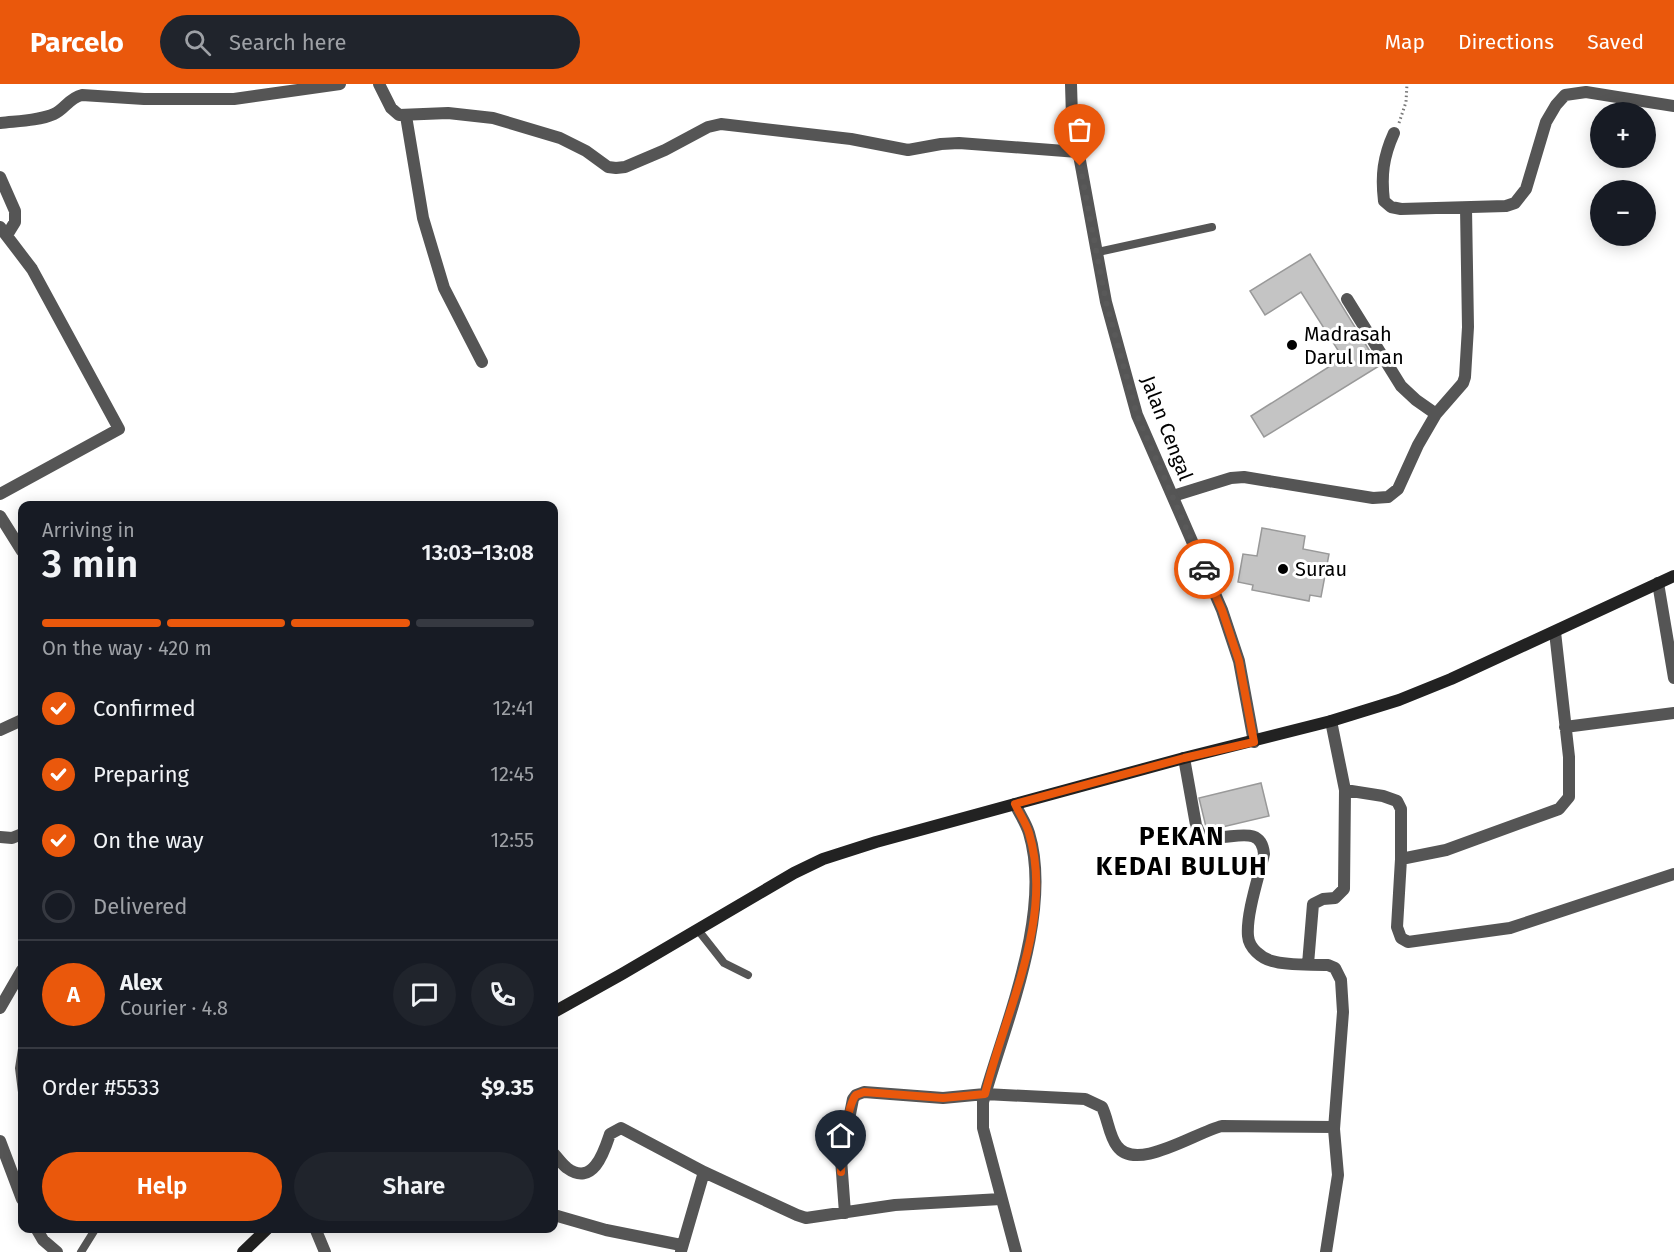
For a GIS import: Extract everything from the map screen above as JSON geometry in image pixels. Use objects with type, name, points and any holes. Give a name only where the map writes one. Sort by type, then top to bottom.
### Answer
[{"type":"main road","points":[[558,1010],[794,873],[823,859],[876,842],[1184,758],[1331,721],[1431,688],[1674,576]]},
{"type":"main road","points":[[243,1252],[263,1233]]},
{"type":"street","points":[[0,123],[50,116],[57,113],[74,96],[82,94],[144,99],[234,99],[340,84]]},
{"type":"street","points":[[379,84],[395,112],[406,116],[448,113],[493,118],[560,138],[586,151],[608,167],[616,168],[625,167],[665,150],[708,127],[721,124],[851,139],[892,149],[908,150],[958,143],[1078,152]]},
{"type":"street","name":"Jalan Cengal","points":[[1071,84],[1072,117],[1106,302],[1137,415],[1222,610],[1239,661],[1254,742]]},
{"type":"street","points":[[1394,133],[1384,158],[1382,173],[1384,201],[1387,205],[1401,209],[1506,206],[1521,198],[1526,189],[1546,122],[1565,95],[1586,92],[1674,106]]},
{"type":"street","points":[[406,116],[423,218],[444,288],[482,362]]},
{"type":"street","points":[[0,177],[15,211],[15,222],[3,231],[32,269],[119,429],[0,494]]},
{"type":"street","points":[[1173,496],[1231,478],[1244,477],[1373,498],[1388,497],[1398,489],[1418,445],[1436,414],[1463,384],[1465,377],[1468,327],[1466,208]]},
{"type":"street","points":[[1347,299],[1401,386],[1436,414]]},
{"type":"street","points":[[0,516],[18,545]]},
{"type":"street","points":[[1658,583],[1674,678]]},
{"type":"street","points":[[1401,859],[1446,850],[1559,809],[1569,797],[1569,758],[1555,632]]},
{"type":"street","points":[[1565,727],[1674,713]]},
{"type":"street","points":[[1308,964],[1313,904],[1323,899],[1335,898],[1344,889],[1345,790],[1331,721]]},
{"type":"street","points":[[0,730],[18,722]]},
{"type":"street","points":[[1184,758],[1196,825],[1200,834],[1214,838],[1252,835],[1260,838],[1263,844],[1264,854],[1249,920],[1250,944],[1256,952],[1267,959],[1285,963],[1328,965],[1335,968],[1341,980],[1343,1012],[1334,1127],[1338,1175],[1326,1252]]},
{"type":"street","points":[[1345,790],[1383,796],[1397,801],[1401,809],[1397,927],[1401,938],[1408,942],[1510,928],[1674,874]]},
{"type":"street","points":[[1015,804],[1028,831],[1036,880],[1036,903],[1020,977],[985,1094],[983,1128],[1016,1252]]},
{"type":"street","points":[[0,837],[12,838],[18,836]]},
{"type":"street","points":[[0,1008],[18,977]]},
{"type":"street","points":[[845,1213],[841,1159],[850,1107],[856,1095],[864,1092],[943,1098],[985,1094],[1085,1099],[1102,1107],[1115,1144],[1123,1153],[1132,1156],[1158,1152],[1221,1126],[1334,1127]]},
{"type":"street","points":[[558,1158],[567,1168],[577,1173],[585,1172],[595,1167],[602,1159],[610,1134],[621,1128],[705,1172],[797,1215],[816,1217],[895,1205],[1001,1199]]},
{"type":"street","points":[[0,1142],[18,1189]]},
{"type":"street","points":[[558,1216],[681,1249],[705,1172]]},
{"type":"street","points":[[39,1233],[43,1240],[57,1252]]},
{"type":"street","points":[[317,1233],[325,1252]]},
{"type":"lane","points":[[1098,252],[1212,227]]},
{"type":"lane","points":[[698,930],[724,963],[748,975]]},
{"type":"lane","points":[[81,1252],[93,1233]]},
{"type":"path","points":[[1394,133],[1406,102],[1407,84]]},
{"type":"building","points":[[1310,254],[1379,366],[1264,437],[1251,416],[1343,358],[1301,292],[1265,315],[1250,291]]},
{"type":"building","name":"Surau","points":[[1262,528],[1305,536],[1303,549],[1329,554],[1321,597],[1310,595],[1309,601],[1252,590],[1253,585],[1238,582],[1243,554],[1257,556]]},
{"type":"building","points":[[1261,783],[1269,816],[1214,829],[1206,827],[1199,798]]},
{"type":"way so far","points":[[1080,166],[1106,302],[1137,415],[1204,569]]},
{"type":"place","name":"Madrasah Darul Iman","points":[[1292,345]]},
{"type":"place","name":"Surau","points":[[1283,569]]},
{"type":"district","name":"PEKAN KEDAI BULUH","points":[[1182,851]]},
{"type":"route","points":[[841,1172],[850,1107],[856,1095],[864,1092],[956,1098],[985,1094],[1020,977],[1036,903],[1036,880],[1028,831],[1015,804],[1184,758],[1254,742],[1239,661],[1222,610],[1204,569]]}]
